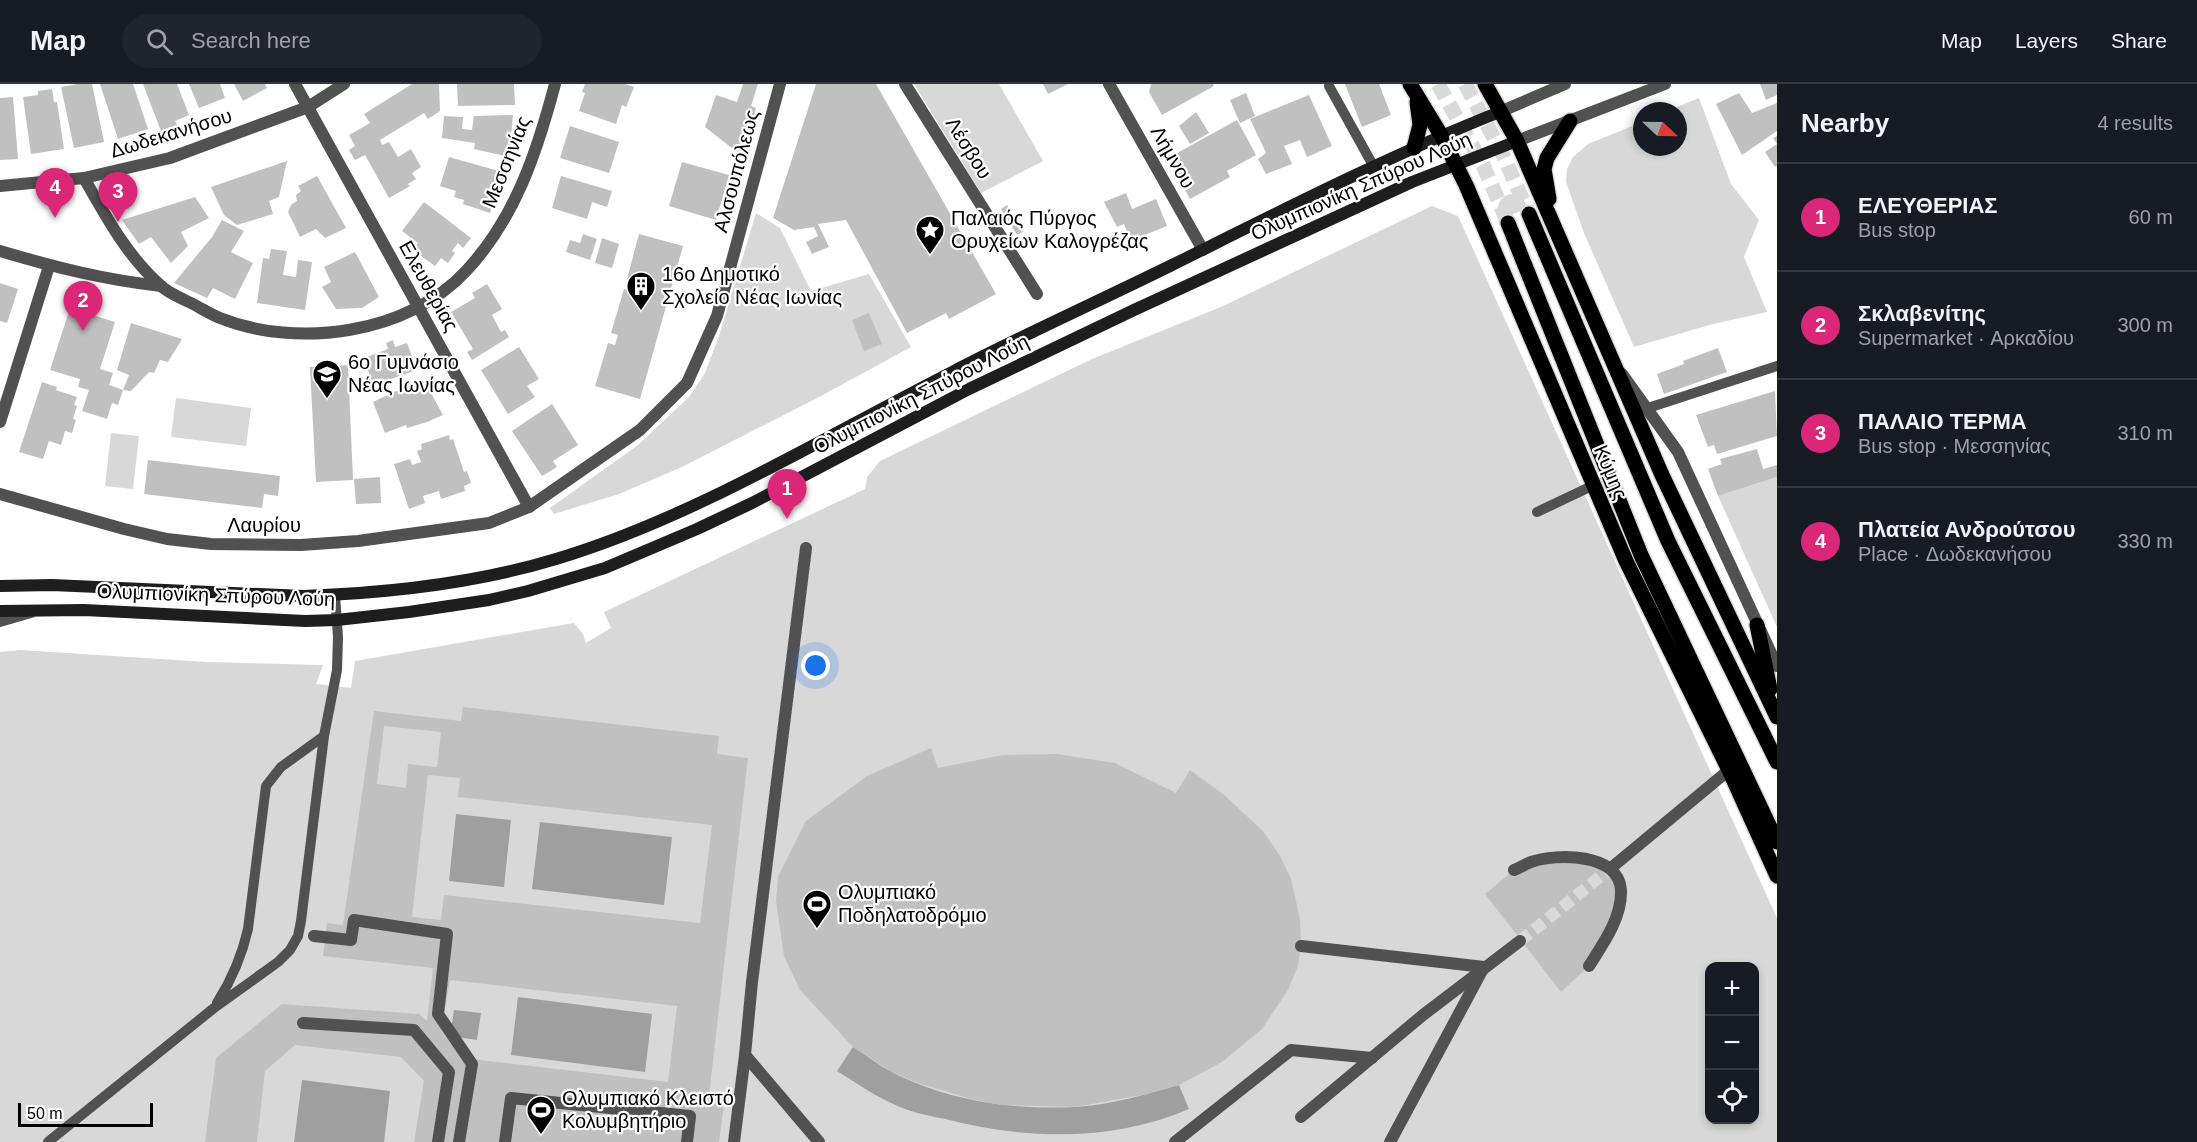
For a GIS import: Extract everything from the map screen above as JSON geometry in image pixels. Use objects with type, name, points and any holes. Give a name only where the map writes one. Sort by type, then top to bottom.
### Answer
[{"type":"main road","points":[[1485,84],[1517,141],[1662,475],[1775,714]]},
{"type":"main road","points":[[1411,86],[1420,111],[1420,124],[1414,148]]},
{"type":"main road","name":"Κύμης","points":[[1411,86],[1441,135],[1466,185],[1626,561],[1729,770],[1777,876]]},
{"type":"main road","name":"Ολυμπιονίκη Σπύρου Λούη","points":[[0,585],[335,595],[405,589],[484,577],[557,559],[613,539],[703,501],[955,370],[1441,135],[1502,111]]},
{"type":"main road","points":[[1552,220],[1544,169],[1547,158],[1570,120]]},
{"type":"main road","name":"Ολυμπιονίκη Σπύρου Λούη","points":[[0,611],[84,610],[305,621],[337,620],[489,600],[605,568],[752,503],[969,389],[1124,315],[1412,182],[1517,141]]},
{"type":"main road","name":"Κύμης","points":[[1529,214],[1668,541],[1777,762]]},
{"type":"main road","name":"Κύμης","points":[[1509,223],[1641,555],[1777,842]]},
{"type":"main road","points":[[1757,625],[1775,714]]},
{"type":"street","name":"Ελευθερίας","points":[[295,84],[529,507]]},
{"type":"street","name":"Δωδεκανήσου","points":[[0,186],[84,177],[170,158],[308,107],[344,84]]},
{"type":"street","name":"Αλσουπόλεως","points":[[529,507],[640,430],[687,383],[717,316],[780,84]]},
{"type":"street","name":"Λέσβου","points":[[905,84],[1037,294]]},
{"type":"street","name":"Λήμνου","points":[[1109,84],[1203,250]]},
{"type":"street","points":[[1502,111],[1565,84]]},
{"type":"street","points":[[1517,141],[1665,84]]},
{"type":"street","name":"Μεσσηνίας","points":[[84,177],[110,223],[132,254],[160,286],[219,318],[246,326],[279,332],[310,334],[346,331],[418,307],[439,295],[465,273],[488,245],[519,193],[530,166],[554,85]]},
{"type":"street","name":"Μεσσηνίας","points":[[0,251],[49,266],[115,281],[160,286]]},
{"type":"street","points":[[0,422],[49,266]]},
{"type":"street","points":[[1616,366],[1678,452],[1777,666]]},
{"type":"street","name":"Λαυρίου","points":[[0,494],[124,529],[167,539],[211,544],[301,545],[358,541],[489,523],[529,507]]},
{"type":"street","points":[[734,1142],[806,548]]},
{"type":"street","points":[[1611,868],[1729,770]]},
{"type":"street","points":[[1514,870],[1532,862],[1558,858],[1582,859],[1611,868],[1617,876],[1621,890],[1618,909],[1611,930],[1589,966]]},
{"type":"street","points":[[314,936],[351,940],[354,920],[447,934],[438,1014],[472,1064],[459,1142]]},
{"type":"street","points":[[1301,1116],[1484,967],[1520,941]]},
{"type":"street","points":[[1301,946],[1484,967]]},
{"type":"street","points":[[1390,1142],[1484,967]]},
{"type":"street","points":[[303,1023],[414,1030],[449,1072],[438,1142]]},
{"type":"street","points":[[1175,1142],[1291,1050],[1372,1058]]},
{"type":"street","points":[[745,1055],[819,1142]]},
{"type":"street","points":[[505,1142],[511,1098],[690,1116],[687,1142]]},
{"type":"lane","points":[[1329,86],[1374,167]]},
{"type":"lane","points":[[1648,408],[1777,366]]},
{"type":"lane","points":[[1537,512],[1594,485]]},
{"type":"lane","points":[[48,1142],[214,1008],[278,962],[290,950],[298,936],[324,736],[337,670],[335,595]]},
{"type":"lane","points":[[0,622],[45,610]]},
{"type":"lane","points":[[214,1008],[227,988],[244,950],[266,786],[281,767],[324,736]]},
{"type":"shaded area","points":[[914,84],[999,84],[1043,161],[981,193]]},
{"type":"shaded area","points":[[1699,98],[1731,184],[1759,220],[1744,257],[1767,312],[1713,324],[1634,347],[1584,233],[1566,182],[1567,169],[1573,157],[1588,144],[1633,126],[1633,156],[1687,156],[1687,103]]},
{"type":"shaded area","points":[[1510,194],[1520,196],[1529,207],[1498,221],[1498,204],[1502,198]]},
{"type":"shaded area","points":[[1432,206],[1458,216],[1777,918],[1777,1142],[0,1142],[0,652],[20,650],[207,662],[323,665],[316,684],[351,688],[355,661],[574,623],[583,634],[586,643],[611,628],[604,612],[865,489],[867,477],[880,461],[1092,359],[1221,307]]},
{"type":"shaded area","points":[[756,213],[780,228],[811,291],[869,274],[911,347],[682,467],[619,494],[554,514],[550,508],[638,445],[689,397],[705,373],[719,336]]},
{"type":"shaded area","points":[[176,398],[251,408],[246,446],[171,437]]},
{"type":"shaded area","points":[[111,433],[139,436],[133,489],[105,486]]},
{"type":"shaded area","points":[[1777,477],[1777,627],[1718,496]]},
{"type":"shaded area","points":[[456,814],[511,820],[504,887],[449,881]]},
{"type":"shaded area","points":[[540,822],[672,837],[664,905],[532,889]]},
{"type":"shaded area","points":[[518,997],[652,1014],[645,1072],[511,1055]]},
{"type":"shaded area","points":[[454,1010],[481,1013],[477,1040],[450,1036]]},
{"type":"shaded area","points":[[853,1047],[887,1069],[913,1082],[958,1097],[1005,1105],[1076,1107],[1115,1102],[1179,1085],[1189,1109],[1160,1120],[1099,1132],[1037,1134],[976,1126],[905,1109],[879,1097],[837,1071]]},
{"type":"shaded area","points":[[302,1080],[390,1091],[384,1142],[294,1142]]},
{"type":"building","points":[[92,84],[104,142],[74,148],[61,87]]},
{"type":"building","points":[[100,84],[133,84],[148,129],[118,139]]},
{"type":"building","points":[[143,84],[177,84],[189,115],[175,121],[177,125],[161,131]]},
{"type":"building","points":[[189,84],[220,84],[225,98],[199,108]]},
{"type":"building","points":[[234,84],[265,84],[267,88],[243,101]]},
{"type":"building","points":[[412,84],[439,84],[440,111],[428,119],[424,113],[380,140],[382,145],[389,142],[398,157],[411,149],[421,167],[412,173],[416,179],[408,184],[410,186],[389,198],[365,155],[355,160],[349,150],[355,146],[349,135],[370,123],[364,114]]},
{"type":"building","points":[[457,84],[514,84],[515,105],[458,106]]},
{"type":"building","points":[[585,84],[625,84],[634,87],[626,107],[622,105],[616,124],[579,111],[585,93],[582,92]]},
{"type":"building","points":[[743,84],[758,84],[751,106],[756,108],[742,156],[705,127],[716,95],[737,102]]},
{"type":"building","points":[[816,84],[876,84],[996,294],[949,319],[946,313],[907,333],[846,220],[818,224],[829,247],[812,254],[806,242],[818,236],[814,227],[794,230],[773,218]]},
{"type":"building","points":[[1043,84],[1068,84],[1048,94]]},
{"type":"building","points":[[1151,84],[1213,84],[1214,86],[1162,115],[1149,92]]},
{"type":"building","points":[[1345,84],[1379,84],[1391,115],[1362,127]]},
{"type":"building","points":[[1760,84],[1777,84],[1777,95],[1766,100]]},
{"type":"building","points":[[52,89],[54,102],[57,102],[64,149],[31,154],[23,97],[38,95],[38,91]]},
{"type":"building","points":[[1246,93],[1255,116],[1240,123],[1230,100]]},
{"type":"building","points":[[1739,93],[1752,113],[1777,103],[1777,131],[1742,155],[1716,104]]},
{"type":"building","points":[[1309,95],[1332,146],[1307,157],[1300,140],[1284,146],[1292,164],[1266,174],[1258,159],[1266,153],[1250,119]]},
{"type":"building","points":[[13,97],[18,159],[0,160],[0,98]]},
{"type":"building","points":[[1196,112],[1209,133],[1190,144],[1179,126]]},
{"type":"building","points":[[513,115],[509,157],[474,149],[475,143],[442,138],[444,116],[463,117],[462,129],[472,130],[474,116]]},
{"type":"building","points":[[1237,120],[1256,155],[1227,171],[1230,177],[1190,199],[1168,158]]},
{"type":"building","points":[[570,126],[619,142],[609,173],[560,158]]},
{"type":"building","points":[[1777,144],[1777,166],[1775,167],[1765,152]]},
{"type":"building","points":[[449,157],[506,173],[499,193],[496,192],[490,213],[463,204],[464,200],[454,197],[456,191],[440,186]]},
{"type":"building","points":[[287,161],[279,197],[269,201],[273,214],[237,225],[224,215],[211,187]]},
{"type":"building","points":[[682,162],[729,175],[716,220],[669,206]]},
{"type":"building","points":[[317,176],[346,228],[325,238],[316,229],[300,237],[288,212],[291,205],[297,201],[296,195],[301,191],[298,186]]},
{"type":"building","points":[[561,176],[612,191],[607,207],[592,202],[587,219],[552,208]]},
{"type":"building","points":[[1126,193],[1132,209],[1156,199],[1167,226],[1130,241],[1124,224],[1117,227],[1104,202]]},
{"type":"building","points":[[195,197],[209,218],[181,232],[188,246],[171,263],[151,237],[139,244],[122,220]]},
{"type":"building","points":[[424,202],[471,238],[463,248],[458,243],[448,263],[441,258],[435,266],[413,250],[418,243],[402,231]]},
{"type":"building","points":[[1007,205],[1023,232],[1017,235],[1001,209]]},
{"type":"building","points":[[222,220],[244,231],[231,252],[253,263],[235,299],[213,288],[207,298],[174,283],[212,237]]},
{"type":"building","points":[[583,234],[597,239],[590,260],[566,252],[570,240],[580,243]]},
{"type":"building","name":"16ο Δημοτικό Σχολείο Νέας Ιωνίας","points":[[639,234],[683,246],[640,399],[595,386],[608,343],[615,345],[618,335],[611,333],[624,289],[633,291],[635,281],[627,279]]},
{"type":"building","points":[[602,238],[619,244],[612,268],[595,263]]},
{"type":"building","points":[[271,249],[287,251],[283,275],[296,277],[298,260],[312,262],[305,310],[257,303],[263,258],[269,259]]},
{"type":"building","points":[[355,252],[379,297],[362,308],[336,309],[322,287],[331,282],[324,267]]},
{"type":"building","points":[[0,283],[18,289],[7,323],[0,321]]},
{"type":"building","points":[[487,284],[502,309],[492,315],[501,332],[505,330],[509,337],[472,360],[467,352],[473,349],[451,312],[475,298],[472,293]]},
{"type":"building","points":[[70,308],[115,322],[100,369],[113,373],[109,385],[123,390],[118,405],[112,403],[107,419],[82,411],[89,390],[78,387],[80,379],[50,370]]},
{"type":"building","points":[[869,313],[882,344],[864,351],[852,320]]},
{"type":"building","points":[[131,323],[182,339],[168,362],[160,360],[154,373],[149,372],[131,391],[123,390],[129,375],[117,370]]},
{"type":"building","points":[[393,340],[395,347],[407,343],[417,370],[373,385],[364,358],[388,349],[386,343]]},
{"type":"building","points":[[519,347],[539,379],[527,386],[535,397],[508,414],[481,370]]},
{"type":"building","points":[[1718,348],[1727,372],[1664,394],[1657,374]]},
{"type":"building","points":[[348,365],[353,480],[316,482],[310,367]]},
{"type":"building","points":[[42,382],[57,387],[56,390],[77,397],[73,419],[76,420],[72,433],[65,431],[61,445],[49,441],[43,459],[19,452]]},
{"type":"building","points":[[426,384],[443,415],[427,422],[407,428],[406,425],[385,433],[373,402],[396,391]]},
{"type":"building","points":[[1775,391],[1777,436],[1717,454],[1714,445],[1708,447],[1696,415]]},
{"type":"building","points":[[552,404],[578,445],[553,461],[557,467],[542,476],[512,431]]},
{"type":"building","points":[[449,435],[450,440],[453,439],[464,472],[467,471],[471,483],[464,486],[465,491],[441,499],[439,491],[423,496],[425,503],[409,509],[394,464],[410,459],[412,465],[421,462],[417,451],[422,449],[421,444]]},
{"type":"building","points":[[1757,449],[1763,469],[1777,465],[1777,477],[1718,496],[1708,469],[1722,464],[1720,459]]},
{"type":"building","points":[[148,460],[280,476],[278,496],[264,494],[262,508],[144,494]]},
{"type":"building","points":[[380,477],[381,503],[356,504],[354,479]]},
{"type":"building","points":[[463,707],[719,736],[717,754],[748,758],[709,1095],[725,1097],[719,1142],[414,1142],[424,1081],[401,1057],[295,1045],[265,1071],[257,1142],[205,1142],[216,1058],[282,1004],[419,1014],[427,1021],[433,968],[323,956],[327,923],[343,925],[374,711],[461,721]],"holes":[[[384,726],[441,732],[437,767],[408,764],[406,788],[377,784]],[[428,775],[460,778],[458,797],[712,825],[700,923],[444,895],[441,920],[412,917]],[[450,980],[677,1006],[668,1082],[462,1058],[441,1030]]]},
{"type":"building","points":[[931,748],[938,768],[1003,755],[1057,754],[1115,763],[1176,793],[1190,770],[1223,794],[1263,831],[1280,856],[1291,879],[1300,919],[1301,946],[1298,966],[1288,990],[1262,1029],[1222,1062],[1179,1085],[1147,1094],[1076,1107],[1001,1105],[971,1099],[918,1083],[892,1072],[853,1047],[800,990],[784,956],[776,901],[778,877],[806,821],[867,776]]},
{"type":"building","points":[[1559,858],[1583,859],[1617,876],[1618,909],[1589,966],[1561,992],[1485,894],[1514,870]]},
{"type":"tunnel","points":[[1438,84],[1483,165],[1508,223]]},
{"type":"tunnel","points":[[1465,84],[1503,155],[1529,214]]},
{"type":"tunnel","points":[[1520,941],[1611,868]]},
{"type":"place","name":"Πλατεία Ανδρούτσου","points":[[55,218]]},
{"type":"place","name":"ΠΑΛΑΙΟ ΤΕΡΜΑ","points":[[118,222]]},
{"type":"place","name":"Παλαιός Πύργος Ορυχείων Καλογρέζας","points":[[930,256]]},
{"type":"place","name":"16ο Δημοτικό Σχολείο Νέας Ιωνίας","points":[[641,312]]},
{"type":"place","name":"Σκλαβενίτης","points":[[83,331]]},
{"type":"place","name":"6ο Γυμνάσιο Νέας Ιωνίας","points":[[327,400]]},
{"type":"place","name":"ΕΛΕΥΘΕΡΙΑΣ","points":[[787,519]]},
{"type":"place","name":"Ολυμπιακό Ποδηλατοδρόμιο","points":[[817,930]]},
{"type":"place","name":"Ολυμπιακό Κλειστό Κολυμβητήριο","points":[[541,1136]]}]
